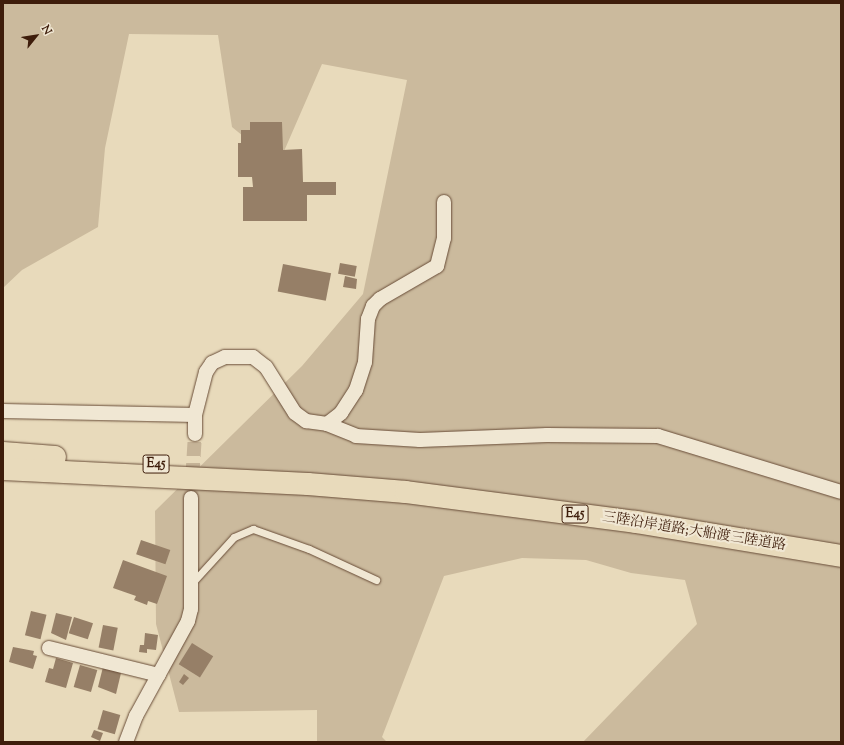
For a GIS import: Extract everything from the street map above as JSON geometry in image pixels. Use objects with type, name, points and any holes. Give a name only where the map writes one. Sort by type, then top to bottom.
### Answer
[{"type":"highway","name":"三陸沿岸道路;大船渡三陸道路","points":[[3,453],[173,466],[308,484]]},
{"type":"highway","name":"三陸沿岸道路;大船渡三陸道路","points":[[3,469],[308,484],[406,492],[636,522],[841,556]]},
{"type":"street","points":[[327,424],[341,413],[356,390],[365,362],[368,319],[373,306],[380,299],[437,266],[444,238],[444,202]]},
{"type":"street","points":[[195,434],[195,416],[206,372],[212,363],[225,357],[252,357],[266,367],[295,413],[306,421],[327,424],[356,436],[420,440],[547,435],[658,436],[841,492]]},
{"type":"street","points":[[3,411],[195,416]]},
{"type":"street","points":[[126,742],[188,621],[191,585],[191,498]]},
{"type":"street","points":[[49,648],[159,675]]},
{"type":"lane","points":[[191,585],[234,537],[253,529],[309,549],[376,580]]},
{"type":"shaded area","points":[[3,3],[841,3],[841,742],[583,742],[697,624],[685,580],[631,573],[586,560],[522,558],[444,576],[382,737],[387,742],[317,742],[317,710],[179,712],[156,624],[155,511],[302,366],[363,294],[407,80],[322,64],[278,165],[232,127],[218,35],[129,34],[105,148],[98,227],[22,270],[3,288]]},
{"type":"building","points":[[250,122],[282,122],[283,150],[302,149],[303,182],[336,182],[336,195],[307,195],[307,221],[243,221],[243,187],[253,187],[252,177],[238,177],[238,143],[241,143],[241,130],[250,130]]},
{"type":"building","points":[[340,263],[357,266],[355,277],[338,274]]},
{"type":"building","points":[[283,264],[331,273],[326,301],[278,291]]},
{"type":"building","points":[[345,276],[357,279],[356,289],[343,287]]},
{"type":"building","points":[[141,540],[170,550],[165,564],[136,554]]},
{"type":"building","points":[[123,560],[167,576],[157,604],[148,601],[147,605],[134,600],[136,596],[113,588]]},
{"type":"building","points":[[31,611],[47,615],[40,639],[25,635]]},
{"type":"building","points":[[56,613],[72,617],[66,640],[51,633]]},
{"type":"building","points":[[74,617],[93,623],[88,639],[69,633]]},
{"type":"building","points":[[103,625],[118,628],[113,650],[99,648]]},
{"type":"building","points":[[145,633],[158,635],[156,650],[147,649],[147,653],[139,652],[140,645],[144,645]]},
{"type":"building","points":[[192,643],[213,656],[200,677],[179,664]]},
{"type":"building","points":[[13,647],[34,651],[33,655],[37,656],[33,669],[9,662]]},
{"type":"building","points":[[56,658],[73,663],[66,688],[45,682],[49,668],[53,669]]},
{"type":"building","points":[[80,665],[97,670],[91,692],[74,687]]},
{"type":"building","points":[[103,667],[121,673],[116,694],[98,687]]},
{"type":"building","points":[[184,674],[189,678],[183,685],[179,682]]},
{"type":"building","points":[[103,710],[120,715],[115,734],[97,729]]},
{"type":"building","points":[[94,730],[103,733],[100,741],[91,737]]},
{"type":"tunnel","points":[[191,498],[195,434]]}]
